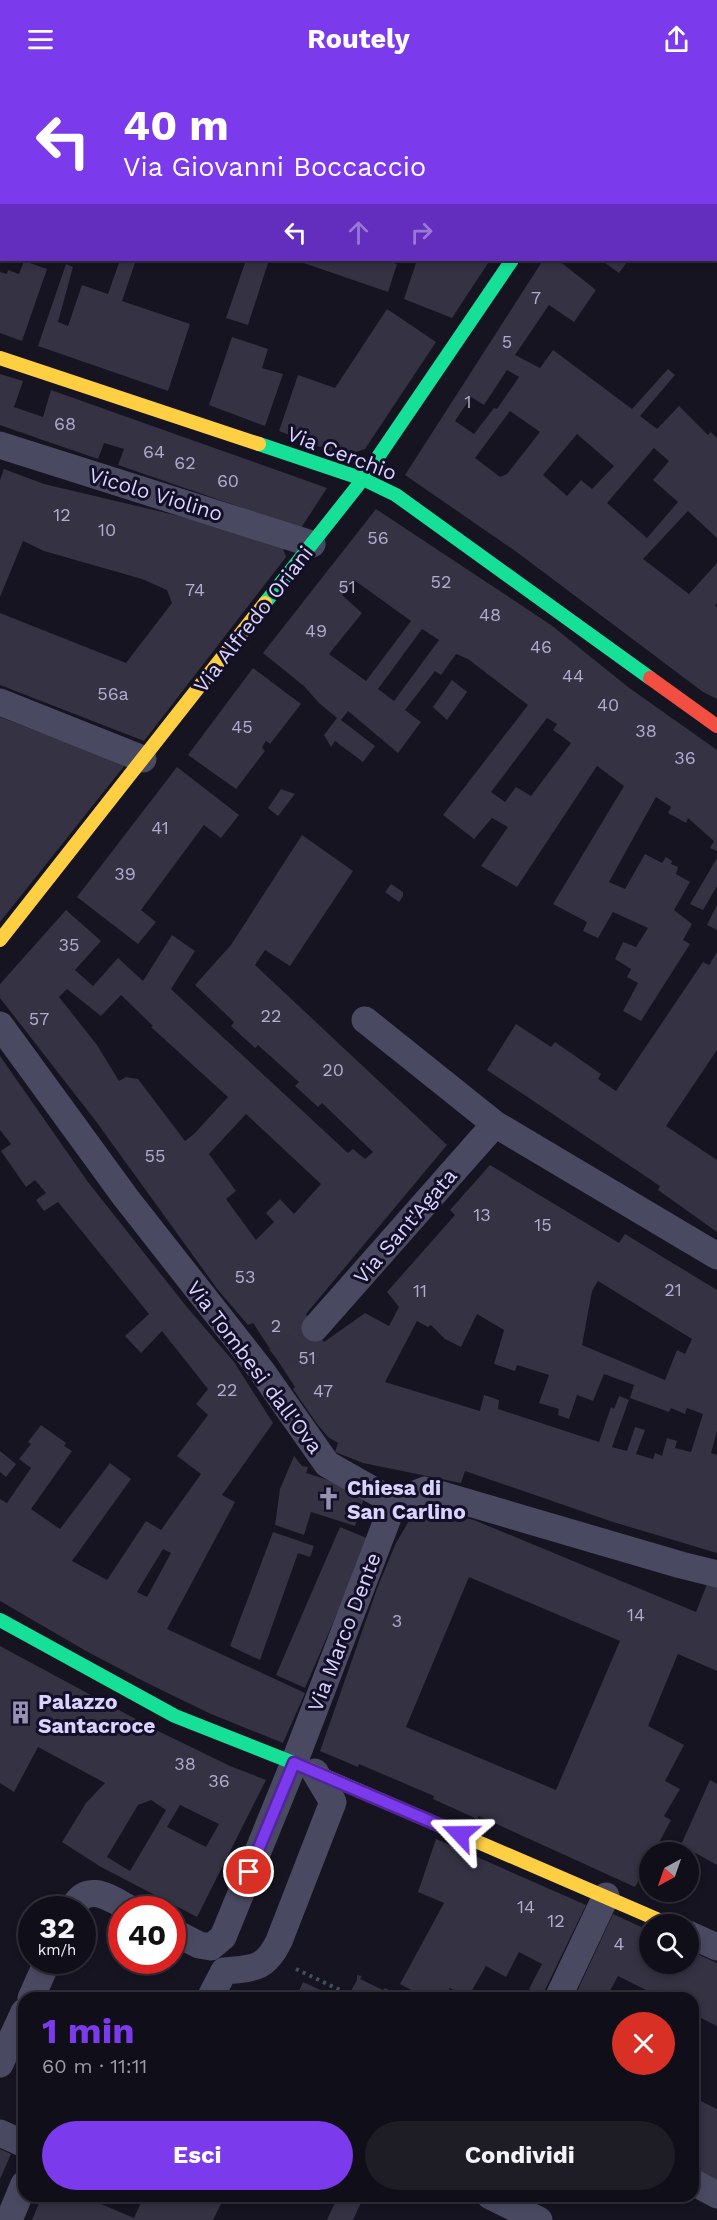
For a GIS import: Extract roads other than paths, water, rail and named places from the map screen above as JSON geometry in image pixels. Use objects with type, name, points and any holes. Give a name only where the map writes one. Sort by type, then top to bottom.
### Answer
[{"type":"street","name":"Via Alfredo Oriani","points":[[0,940],[363,479],[511,261]]},
{"type":"street","name":"Via Cerchio","points":[[0,358],[363,479],[396,495],[717,726]]},
{"type":"street","name":"Vicolo Violino","points":[[0,445],[312,544]]},
{"type":"street","points":[[0,702],[143,759]]},
{"type":"street","points":[[365,1020],[495,1124],[717,1256]]},
{"type":"street","name":"Via Tombesi dall'Ova","points":[[0,1025],[126,1198],[270,1365],[327,1464],[394,1502]]},
{"type":"street","name":"Via Sant'Agata","points":[[315,1329],[495,1124]]},
{"type":"street","points":[[394,1502],[425,1490],[717,1574]]},
{"type":"street","name":"Via Marco Dente","points":[[212,1947],[223,1937],[305,1768],[394,1502]]},
{"type":"street","points":[[0,1620],[175,1716],[305,1768],[646,1914]]},
{"type":"street","points":[[224,1971],[254,1968],[272,1957],[333,1802],[305,1768]]},
{"type":"street","points":[[83,1896],[100,1893],[108,1897]]},
{"type":"street","points":[[561,1992],[606,1896]]},
{"type":"street","points":[[186,1938],[199,1945],[212,1947],[224,1971]]},
{"type":"street","points":[[699,1939],[717,1947]]},
{"type":"street","points":[[213,1992],[224,1971]]},
{"type":"street","points":[[33,1992],[41,1974]]},
{"type":"street","points":[[0,2064],[18,2025]]},
{"type":"street","points":[[0,2133],[18,2141]]},
{"type":"street","points":[[699,2185],[717,2195]]},
{"type":"street","points":[[9,2220],[18,2198]]},
{"type":"street","points":[[502,2202],[540,2220]]},
{"type":"tunnel","points":[[278,1360],[315,1328]]},
{"type":"place","name":"Chiesa di San Carlino","points":[[329,1499]]},
{"type":"place","name":"Palazzo Santacroce","points":[[20,1713]]}]
